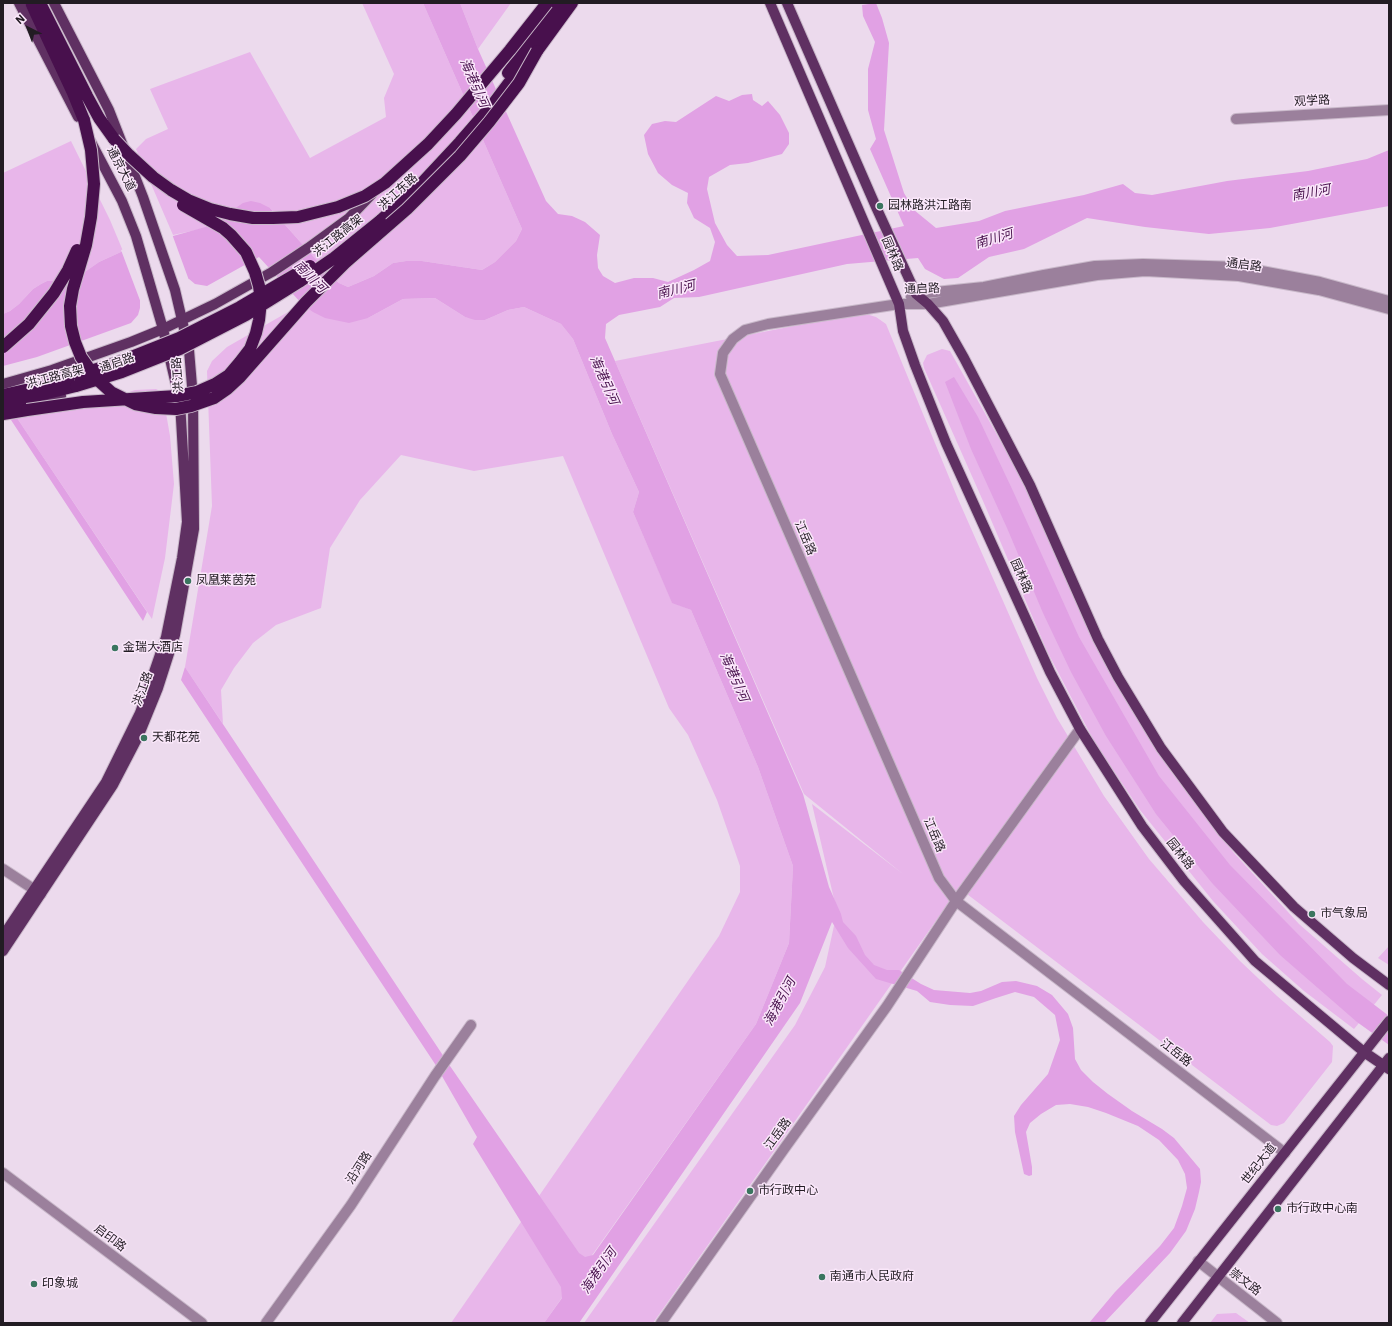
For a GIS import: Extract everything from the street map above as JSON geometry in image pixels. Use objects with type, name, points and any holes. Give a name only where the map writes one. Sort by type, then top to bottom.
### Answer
[{"type":"highway","points":[[31,3],[84,120],[92,156],[94,189],[91,217],[86,246],[73,289],[70,306],[71,326],[75,342],[88,367],[100,382],[111,392],[135,404],[156,408],[176,409],[191,406],[214,398],[240,377],[306,302],[333,274],[407,209],[460,156],[519,83],[537,51]]},
{"type":"highway","name":"通京大道","points":[[40,3],[87,96],[99,118],[114,139]]},
{"type":"highway","points":[[114,139],[153,178],[188,200],[210,209],[253,218],[273,218],[298,217],[338,207],[365,196],[385,183],[428,144],[456,114],[547,3]]},
{"type":"highway","name":"洪江路高架","points":[[3,395],[52,384],[116,363],[178,338],[240,307],[331,252],[379,212],[434,161],[508,72],[560,3]]},
{"type":"highway","name":"洪江路高架","points":[[3,404],[82,384],[122,372],[180,349],[246,315],[299,282],[361,237],[420,185],[493,104],[511,80],[537,51],[572,3]]},
{"type":"highway","points":[[3,347],[29,324],[54,293],[68,270],[78,246],[87,200],[87,155],[84,120]]},
{"type":"highway","points":[[3,414],[83,402],[177,396],[197,392],[215,384],[229,375],[250,349],[256,333],[261,301],[255,272],[246,252],[223,228],[146,180],[133,167],[114,139]]},
{"type":"main road","name":"通京大道","points":[[19,3],[122,201],[136,236],[155,298],[170,359]]},
{"type":"main road","name":"通京大道","points":[[54,3],[109,110],[155,231],[175,290],[189,350]]},
{"type":"main road","name":"洪江东路","points":[[163,329],[183,320],[272,272],[349,218],[456,110],[541,3]]},
{"type":"main road","name":"洪江东路","points":[[170,359],[223,332],[289,294],[353,248],[400,209],[443,169],[474,135],[576,3]]},
{"type":"main road","name":"园林路","points":[[770,3],[899,304],[903,332],[914,365],[946,443],[1050,672],[1080,729],[1142,826],[1184,881],[1254,961],[1364,1052],[1387,1064]]},
{"type":"main road","name":"园林路","points":[[787,3],[876,207],[916,294],[928,304],[943,322],[964,358],[1030,485],[1098,639],[1118,677],[1161,748],[1223,832],[1289,901],[1308,920],[1353,958],[1389,985]]},
{"type":"main road","name":"通启路","points":[[3,384],[52,370],[163,329]]},
{"type":"main road","name":"洪江路","points":[[3,936],[38,892],[113,785],[138,737],[156,695],[175,635],[194,529],[193,398],[189,350]]},
{"type":"main road","name":"洪江路","points":[[3,951],[106,782],[140,713],[166,637],[182,558],[187,522],[180,402],[170,359]]},
{"type":"main road","name":"通启路","points":[[3,409],[30,404],[76,392],[170,359]]},
{"type":"main road","name":"世纪大道","points":[[1150,1323],[1389,1021]]},
{"type":"main road","points":[[1182,1323],[1387,1064]]},
{"type":"street","name":"观学路","points":[[1236,119],[1389,110]]},
{"type":"street","name":"通启路","points":[[899,304],[916,294],[984,286],[1095,266],[1143,264],[1240,267],[1320,282],[1389,300]]},
{"type":"street","name":"通启路","points":[[899,304],[928,304],[1097,274],[1145,271],[1239,276],[1319,290],[1389,309]]},
{"type":"street","name":"江岳路","points":[[899,304],[768,324],[745,330],[732,339],[723,353],[720,374],[938,878],[956,901],[1285,1152]]},
{"type":"street","points":[[956,901],[1080,729]]},
{"type":"street","points":[[3,869],[38,892]]},
{"type":"street","name":"江岳路","points":[[661,1323],[910,972],[956,901]]},
{"type":"street","name":"沿河路","points":[[266,1323],[351,1205],[449,1055],[471,1025]]},
{"type":"street","name":"启印路","points":[[3,1174],[202,1323]]},
{"type":"street","name":"崇文路","points":[[1198,1262],[1277,1323]]},
{"type":"shaded area","points":[[362,3],[423,3],[522,229],[516,241],[495,262],[482,270],[422,261],[406,261],[393,263],[374,276],[348,287],[339,283],[328,273],[270,208],[201,229],[173,235],[136,149],[146,139],[168,129],[150,89],[250,52],[310,158],[386,117],[384,98],[394,74]]},
{"type":"shaded area","points":[[460,3],[511,3],[478,49]]},
{"type":"shaded area","points":[[71,141],[110,220],[123,251],[99,262],[79,276],[66,280],[47,281],[41,284],[33,289],[19,304],[3,314],[3,173]]},
{"type":"shaded area","points":[[435,298],[465,317],[485,320],[508,310],[524,307],[561,324],[573,339],[612,434],[639,492],[633,512],[672,602],[691,610],[758,767],[793,866],[789,943],[756,1024],[544,1323],[451,1323],[719,936],[740,892],[740,866],[717,800],[688,735],[669,708],[563,456],[474,471],[401,455],[360,500],[330,548],[321,608],[276,625],[253,643],[234,668],[221,690],[223,724],[185,667],[212,506],[207,371],[212,361],[227,347],[302,304],[368,318],[403,299]]},
{"type":"shaded area","points":[[855,314],[866,314],[876,317],[886,324],[958,499],[1037,678],[1057,718],[1104,796],[1149,859],[1203,922],[1240,961],[1277,996],[1330,1042],[1333,1046],[1332,1062],[1284,1123],[1277,1126],[1271,1125],[959,888],[653,1323],[584,1323],[795,1025],[825,967],[837,912],[812,804],[903,874],[804,794],[615,361]]},
{"type":"shaded area","points":[[942,349],[950,351],[1024,483],[1127,701],[1173,774],[1234,853],[1299,924],[1382,995],[1354,1029],[1304,991],[1262,954],[1213,901],[1140,810],[1095,743],[1047,651],[924,368],[923,363],[927,355]]},
{"type":"shaded area","points":[[156,389],[160,391],[163,396],[170,436],[174,484],[165,558],[152,619],[17,418],[87,406],[135,390]]},
{"type":"shaded area","points":[[1389,946],[1389,965],[1378,958]]},
{"type":"shaded area","points":[[1236,1313],[1250,1323],[1210,1323],[1217,1314]]},
{"type":"water","points":[[423,3],[460,3],[478,49],[546,201],[558,214],[572,216],[585,222],[600,235],[597,255],[598,268],[603,276],[615,283],[634,278],[653,278],[668,282],[710,261],[715,242],[710,228],[694,218],[687,203],[688,193],[672,185],[658,173],[648,154],[644,135],[652,124],[665,121],[676,122],[716,96],[729,101],[742,95],[752,94],[753,100],[762,106],[768,101],[780,115],[789,133],[789,144],[782,154],[748,163],[730,165],[709,177],[707,189],[715,223],[727,245],[737,256],[768,255],[904,226],[870,149],[876,139],[868,110],[868,69],[875,42],[863,16],[862,5],[876,3],[889,43],[884,130],[904,193],[914,210],[936,228],[979,221],[1005,211],[1084,195],[1123,184],[1135,193],[1152,195],[1227,181],[1308,171],[1367,159],[1389,150],[1389,206],[1270,228],[1209,234],[1145,227],[1087,218],[1024,249],[989,257],[958,278],[944,279],[925,269],[918,258],[847,264],[699,297],[674,298],[660,307],[619,315],[606,324],[605,338],[803,794],[829,887],[843,922],[856,936],[865,955],[874,965],[887,970],[899,970],[921,984],[934,990],[970,993],[981,991],[1002,982],[1016,981],[1037,986],[1052,995],[1068,1014],[1073,1028],[1075,1059],[1081,1070],[1108,1094],[1174,1138],[1200,1169],[1201,1182],[1199,1192],[1195,1209],[1186,1231],[1170,1253],[1104,1323],[1089,1323],[1115,1292],[1160,1246],[1174,1228],[1187,1188],[1185,1174],[1178,1160],[1159,1140],[1138,1126],[1088,1107],[1070,1104],[1056,1105],[1030,1123],[1026,1132],[1032,1175],[1029,1176],[1024,1174],[1015,1132],[1014,1116],[1021,1105],[1048,1074],[1060,1040],[1055,1015],[1034,997],[1015,992],[973,1006],[930,1002],[917,991],[876,979],[848,948],[832,922],[800,1003],[579,1323],[544,1323],[562,1298],[561,1287],[473,1144],[477,1137],[435,1064],[181,680],[185,667],[450,1066],[579,1253],[585,1257],[593,1255],[756,1024],[789,943],[793,866],[758,767],[691,610],[672,603],[633,512],[639,492],[612,434],[573,339],[561,324],[524,307],[508,310],[485,320],[475,320],[465,317],[435,298],[403,299],[368,318],[349,323],[325,318],[302,304],[259,257],[207,286],[195,284],[189,279],[140,298],[138,315],[131,323],[37,357],[3,366],[3,314],[19,304],[33,289],[47,281],[66,280],[79,276],[99,262],[123,251],[209,226],[243,203],[251,201],[260,203],[270,208],[328,273],[339,283],[348,287],[374,276],[393,263],[422,261],[482,270],[495,262],[516,241],[522,229]]},
{"type":"water","points":[[954,377],[978,417],[1079,637],[1159,776],[1230,865],[1347,984],[1389,1016],[1389,1045],[1357,1022],[1280,955],[1212,883],[1156,814],[1106,736],[1071,672],[1043,613],[1007,528],[971,449],[945,382]]},
{"type":"water","points":[[17,418],[147,612],[143,621],[11,420]]},
{"type":"pier","points":[[172,234],[190,283],[188,281],[142,299],[143,302],[141,303],[121,250]]},
{"type":"place","name":"园林路洪江路南","points":[[880,206]]},
{"type":"place","name":"凤凰莱茵苑","points":[[188,581]]},
{"type":"place","name":"金瑞大酒店","points":[[115,648]]},
{"type":"place","name":"天都花苑","points":[[144,738]]},
{"type":"place","name":"市气象局","points":[[1312,914]]},
{"type":"place","name":"市行政中心","points":[[750,1191]]},
{"type":"place","name":"市行政中心南","points":[[1278,1209]]},
{"type":"place","name":"南通市人民政府","points":[[822,1277]]},
{"type":"place","name":"印象城","points":[[34,1284]]},
{"type":"water label","name":"海港引河","points":[[474,83]]},
{"type":"water label","name":"南川河","points":[[1311,193]]},
{"type":"water label","name":"南川河","points":[[994,239]]},
{"type":"water label","name":"南川河","points":[[310,277]]},
{"type":"water label","name":"南川河","points":[[676,290]]},
{"type":"water label","name":"海港引河","points":[[604,380]]},
{"type":"water label","name":"海港引河","points":[[734,677]]},
{"type":"water label","name":"海港引河","points":[[780,1002]]},
{"type":"water label","name":"海港引河","points":[[599,1271]]}]
